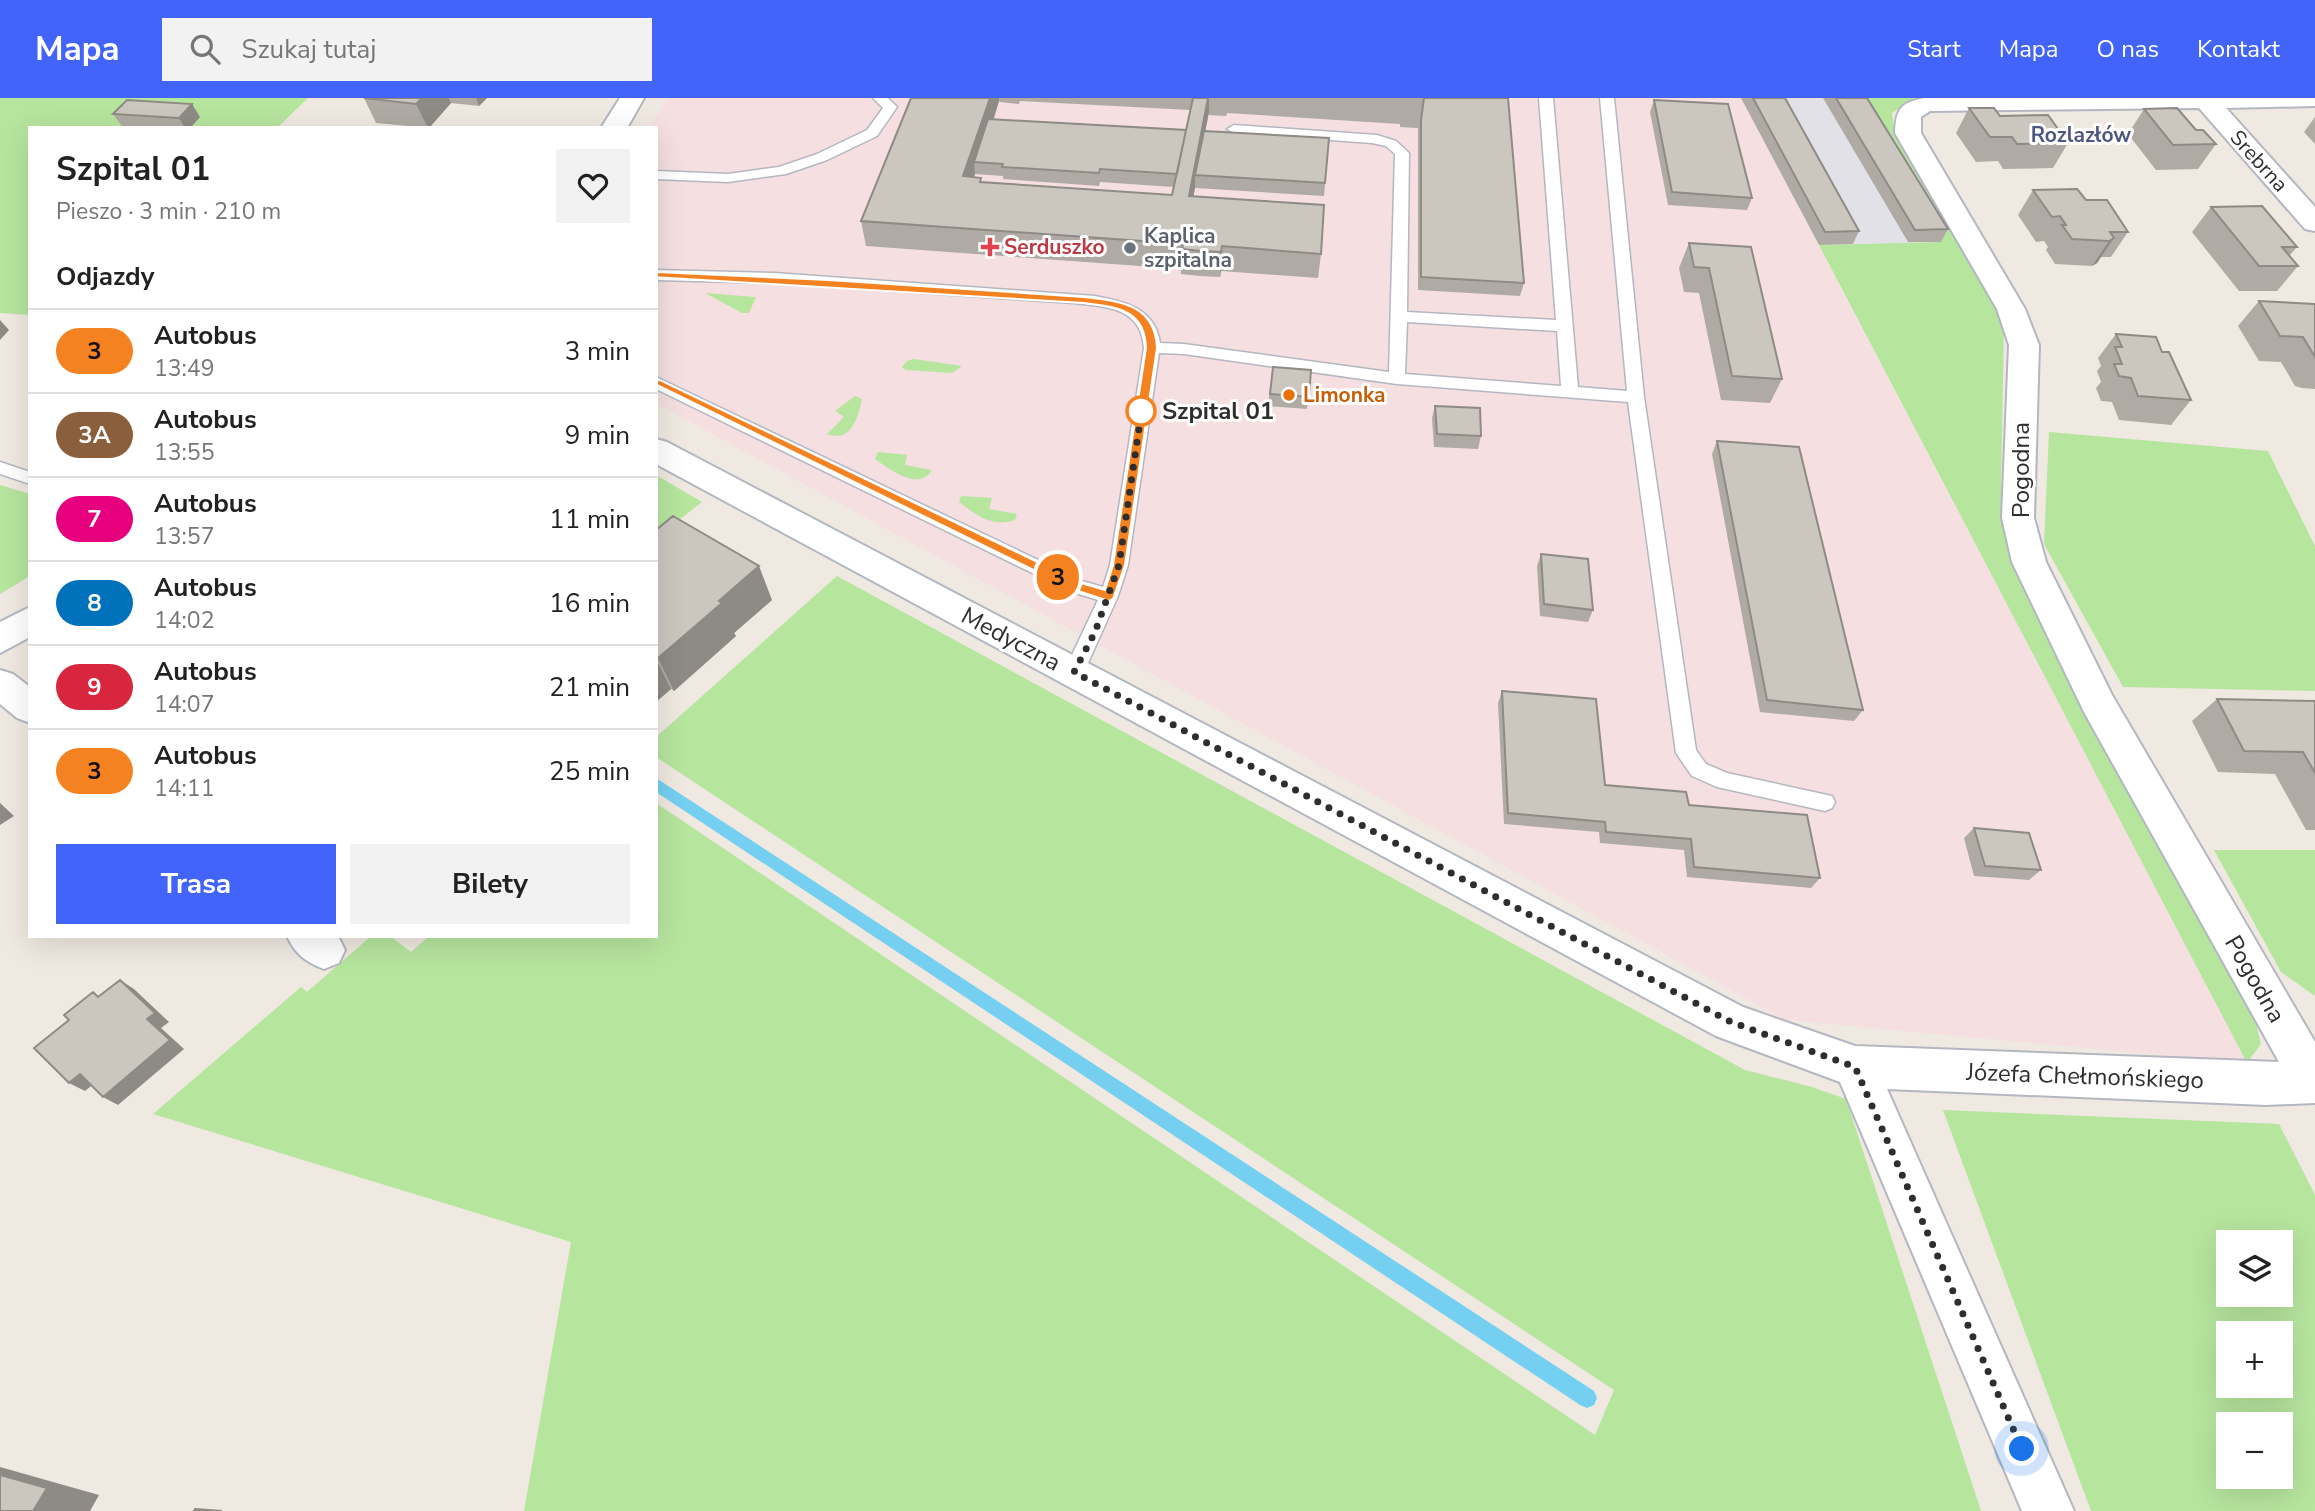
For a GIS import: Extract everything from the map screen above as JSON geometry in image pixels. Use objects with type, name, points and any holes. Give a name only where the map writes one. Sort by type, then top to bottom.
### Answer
[{"type":"street","points":[[615,126],[632,98]]},
{"type":"street","points":[[2204,99],[2315,99]]},
{"type":"street","name":"Srebrna","points":[[2204,99],[2315,223]]},
{"type":"street","name":"Pogodna","points":[[2204,99],[1930,104],[1917,107],[1908,115],[1908,133],[2011,309],[2024,345],[2018,518],[2029,562],[2097,702],[2314,1082]]},
{"type":"street","name":"Medyczna","points":[[658,451],[1731,1022],[1855,1067]]},
{"type":"street","points":[[0,639],[28,621]]},
{"type":"street","points":[[0,684],[28,706]]},
{"type":"street","points":[[1855,1067],[2048,1511]]},
{"type":"street","name":"Józefa Chełmońskiego","points":[[1855,1067],[2266,1084],[2314,1082]]},
{"type":"lane","points":[[658,175],[728,178],[781,171],[822,157],[872,133],[890,107],[880,98]]},
{"type":"lane","points":[[1546,98],[1570,392]]},
{"type":"lane","points":[[1607,98],[1636,397],[1686,753],[1699,770],[1724,781],[1825,802]]},
{"type":"lane","points":[[1234,129],[1367,138],[1388,141],[1398,146],[1402,153],[1397,379]]},
{"type":"lane","points":[[658,275],[829,283],[1109,303],[1131,310],[1145,320],[1151,332],[1152,348],[1119,565],[1109,596],[1074,672]]},
{"type":"lane","points":[[1399,317],[1565,326]]},
{"type":"lane","points":[[1152,348],[1184,349],[1397,379],[1636,397]]},
{"type":"lane","points":[[658,383],[1076,586],[1109,596]]},
{"type":"lane","points":[[0,468],[28,477]]},
{"type":"shaded area","points":[[667,98],[1741,98],[2247,1063],[1786,1020],[658,404],[658,126],[651,126]]},
{"type":"shaded area","points":[[1741,98],[1853,98],[1941,242],[1819,245]]},
{"type":"green space","points":[[0,98],[308,98],[279,126],[28,126],[28,315],[0,313]]},
{"type":"green space","points":[[1853,98],[1913,98],[1915,103],[1904,105],[1892,113],[1894,126],[1992,296],[2004,332],[2001,483],[2016,556],[2254,1015],[2261,1044],[2247,1063],[1819,245],[1941,242]]},
{"type":"green space","points":[[705,293],[756,297],[749,313],[742,313]]},
{"type":"green space","points":[[914,359],[962,366],[952,373],[906,370],[902,367],[907,361]]},
{"type":"green space","points":[[855,396],[862,399],[852,427],[842,435],[827,434],[844,417],[835,411]]},
{"type":"green space","points":[[2049,432],[2268,451],[2315,546],[2315,691],[2123,687],[2044,544]]},
{"type":"green space","points":[[878,452],[907,455],[905,465],[932,470],[920,479],[912,479],[875,459]]},
{"type":"green space","points":[[658,476],[702,502],[658,536]]},
{"type":"green space","points":[[0,485],[28,493],[28,577],[0,594]]},
{"type":"green space","points":[[961,496],[992,498],[989,509],[1017,514],[1015,520],[999,522],[985,519],[959,502]]},
{"type":"green space","points":[[837,576],[1745,1070],[1812,1087],[1846,1099],[1981,1511],[524,1511],[571,1242],[153,1114],[301,987],[307,992],[369,938],[393,938],[411,952],[427,938],[658,938],[658,804],[1595,1435],[1614,1390],[658,758],[658,735]]},
{"type":"green space","points":[[2214,850],[2315,850],[2315,996],[2281,972]]},
{"type":"green space","points":[[1943,1110],[2279,1124],[2315,1195],[2315,1511],[2091,1511]]},
{"type":"building","points":[[364,98],[422,98],[416,104]]},
{"type":"building","points":[[911,98],[990,98],[963,176],[981,178],[980,182],[1172,195],[1193,98],[1208,98],[1189,196],[1324,205],[1321,254],[1222,246],[1221,252],[1201,251],[1182,249],[1183,244],[861,221]]},
{"type":"building","points":[[1424,98],[1508,98],[1524,283],[1421,277],[1421,120]]},
{"type":"building","points":[[1753,98],[1785,98],[1859,231],[1825,232]]},
{"type":"building","points":[[1836,98],[1867,98],[1948,229],[1915,230]]},
{"type":"building","points":[[127,100],[192,104],[179,118],[113,114]]},
{"type":"building","points":[[1654,100],[1728,104],[1752,198],[1672,192]]},
{"type":"building","points":[[1969,108],[1994,108],[2000,116],[2048,115],[2068,143],[2017,144],[2012,137],[1990,137]]},
{"type":"building","points":[[2177,108],[2196,130],[2203,130],[2216,144],[2173,145],[2144,109]]},
{"type":"building","points":[[988,119],[1186,130],[1177,174],[1100,169],[1099,173],[1002,167],[1003,164],[974,162]]},
{"type":"building","points":[[1204,131],[1329,138],[1325,183],[1195,175]]},
{"type":"building","points":[[2077,189],[2086,200],[2107,200],[2128,232],[2110,232],[2114,238],[2109,241],[2072,239],[2062,225],[2066,225],[2060,216],[2052,217],[2033,190]]},
{"type":"building","points":[[2262,206],[2297,247],[2282,247],[2298,266],[2259,266],[2211,207]]},
{"type":"building","points":[[1689,243],[1751,247],[1782,379],[1732,376],[1709,268],[1694,267]]},
{"type":"building","points":[[2259,301],[2315,304],[2315,357],[2303,337],[2280,336]]},
{"type":"building","points":[[2116,334],[2156,337],[2162,352],[2169,352],[2191,400],[2138,396],[2131,378],[2119,376],[2114,364],[2122,364],[2115,347],[2122,347]]},
{"type":"building","points":[[1273,367],[1311,370],[1309,397],[1270,394]]},
{"type":"building","points":[[1435,406],[1480,408],[1481,436],[1437,434]]},
{"type":"building","points":[[1717,441],[1799,447],[1863,710],[1767,700]]},
{"type":"building","points":[[673,516],[759,566],[719,601],[722,603],[658,658],[658,528]]},
{"type":"building","points":[[1541,554],[1588,559],[1593,610],[1544,604]]},
{"type":"building","points":[[1502,691],[1596,699],[1605,785],[1686,792],[1689,805],[1807,815],[1820,878],[1694,867],[1691,839],[1606,832],[1605,822],[1508,813]]},
{"type":"building","points":[[2217,699],[2315,701],[2315,773],[2303,752],[2244,751]]},
{"type":"building","points":[[1974,828],[2029,833],[2041,870],[1985,866]]},
{"type":"building","points":[[120,980],[155,1013],[147,1019],[170,1040],[103,1097],[80,1074],[69,1083],[34,1048],[69,1020],[64,1015],[93,992],[98,997]]},
{"type":"building","points":[[0,1475],[47,1488],[33,1511],[0,1511]]},
{"type":"waterway","points":[[658,785],[1587,1398]]},
{"type":"bus line","name":"3","points":[[658,275],[1084,300],[1109,303],[1131,310],[1145,320],[1151,332],[1152,348],[1119,565],[1109,596],[1076,586],[658,383]]},
{"type":"place","name":"Serduszko","points":[[990,247]]},
{"type":"place","name":"Kaplica szpitalna","points":[[1130,248]]},
{"type":"place","name":"Limonka","points":[[1289,395]]},
{"type":"place","name":"Szpital 01","points":[[1141,411]]},
{"type":"district","name":"Rozlazłów","points":[[2081,135]]},
{"type":"route","points":[[1141,411],[1142,408],[1119,565],[1095,632],[1074,672],[1731,1022],[1855,1067],[2022,1449]]}]
